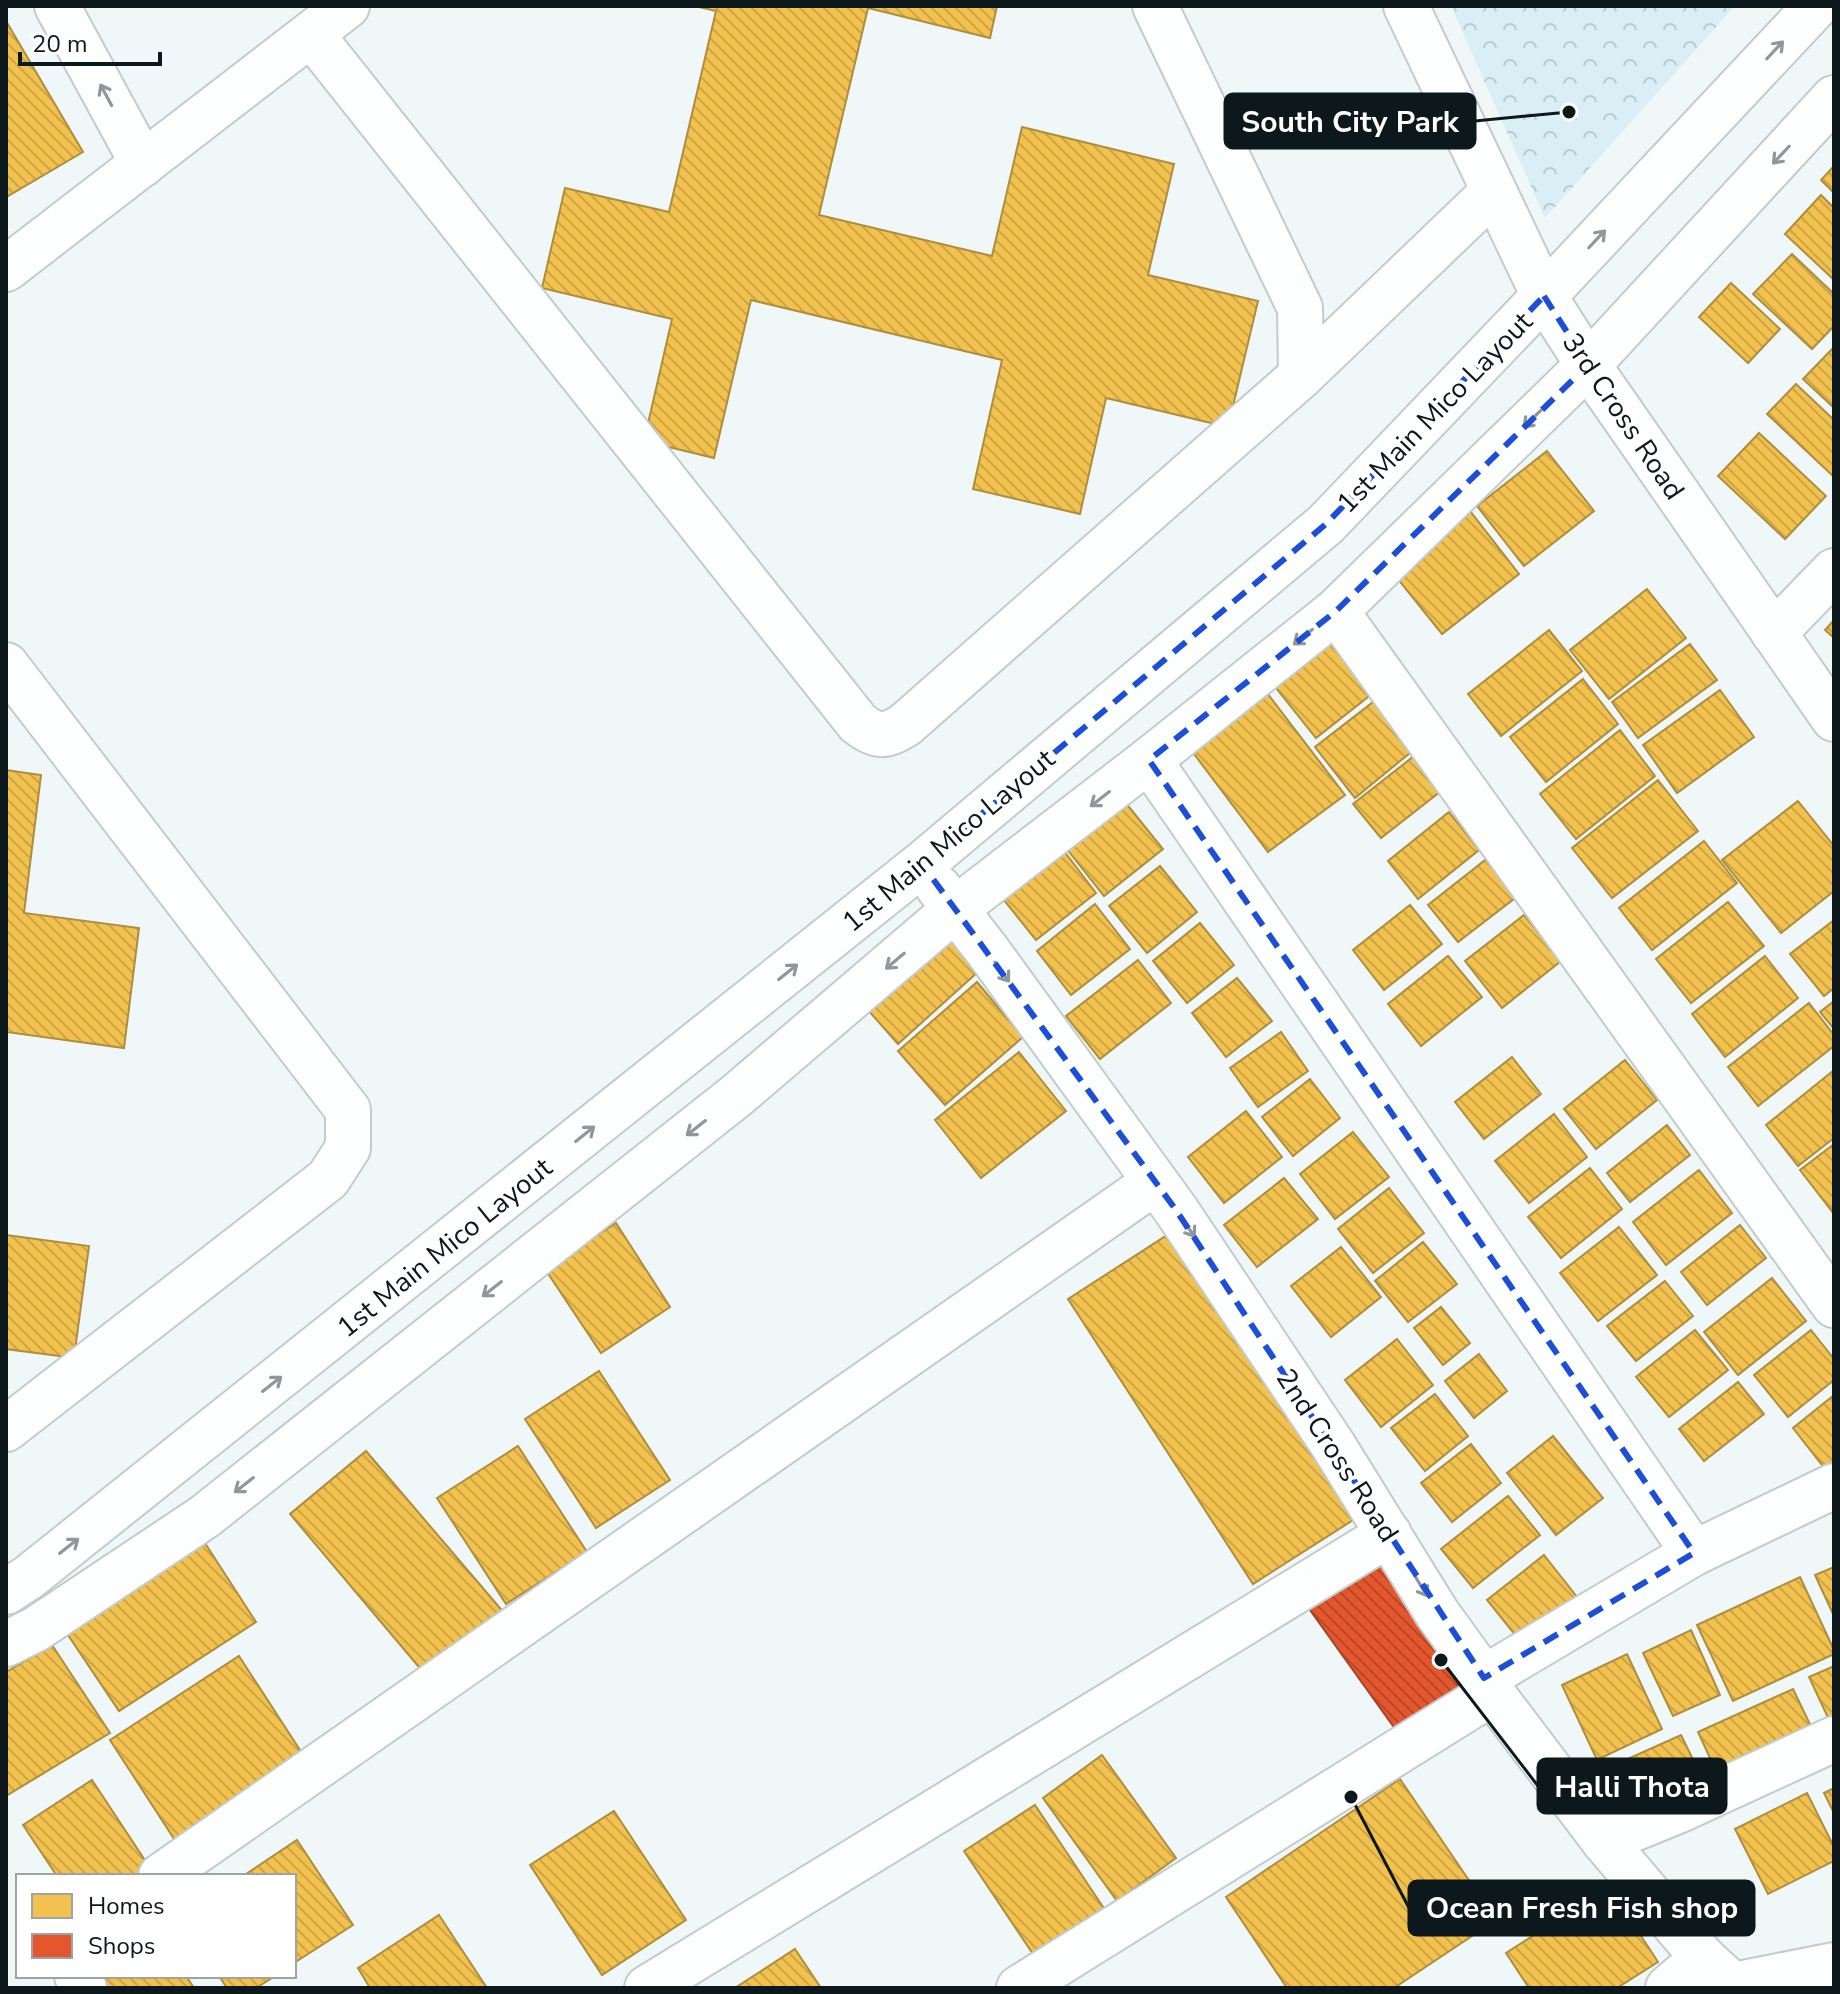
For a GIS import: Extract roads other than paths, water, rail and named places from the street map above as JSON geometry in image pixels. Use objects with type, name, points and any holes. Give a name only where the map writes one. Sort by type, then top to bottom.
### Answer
[{"type":"street","points":[[57,6],[143,164]]},
{"type":"street","points":[[9,258],[143,164],[347,6]]},
{"type":"street","points":[[1155,6],[1300,308],[1301,376]]},
{"type":"street","name":"3rd Cross Road","points":[[1406,6],[1544,296],[1588,365],[1834,719]]},
{"type":"street","name":"1st Main Mico Layout","points":[[6,1592],[42,1567],[329,1339],[922,864],[1326,524],[1816,6]]},
{"type":"street","points":[[311,34],[858,723],[878,735],[889,734],[905,725],[1301,376],[1493,192]]},
{"type":"street","name":"1st Main Mico Layout","points":[[6,1644],[36,1629],[204,1517],[736,1096],[954,910],[1336,611],[1588,365],[1834,98]]},
{"type":"street","points":[[1774,633],[1834,571]]},
{"type":"street","points":[[1336,611],[1834,1305]]},
{"type":"street","points":[[6,665],[348,1110],[348,1148],[328,1179],[6,1429]]},
{"type":"street","points":[[1149,760],[1694,1553]]},
{"type":"street","name":"2nd Cross Road","points":[[922,864],[1176,1210],[1324,1432],[1437,1613],[1488,1685],[1604,1841],[1724,1977]]},
{"type":"street","points":[[164,1874],[1155,1182]]},
{"type":"street","points":[[1019,1988],[1694,1553],[1834,1486]]},
{"type":"street","points":[[647,1988],[1389,1534]]},
{"type":"street","points":[[1604,1841],[1680,1810],[1834,1739]]},
{"type":"street","points":[[1668,1988],[1724,1977],[1834,1965]]},
{"type":"place","name":"South City Park","points":[[1569,112]]},
{"type":"place","name":"Halli Thota","points":[[1441,1660]]},
{"type":"place","name":"Ocean Fresh Fish shop","points":[[1351,1797]]}]
